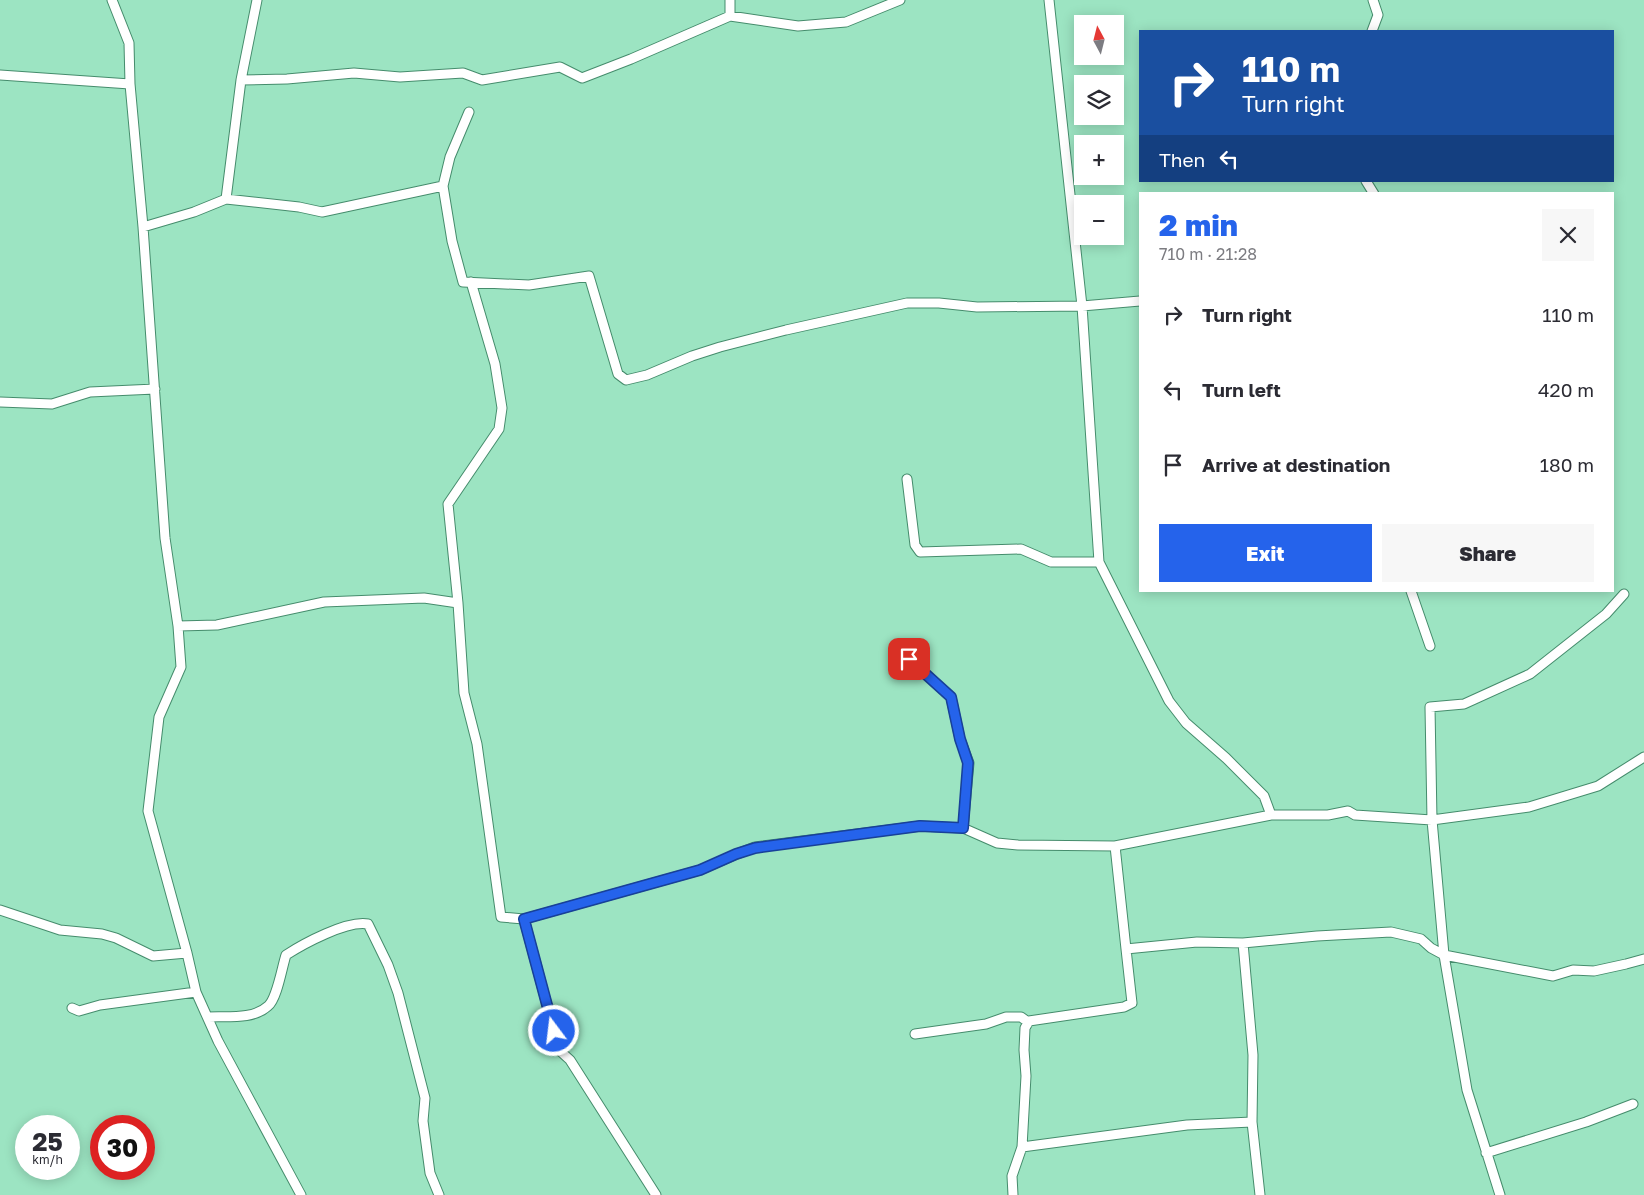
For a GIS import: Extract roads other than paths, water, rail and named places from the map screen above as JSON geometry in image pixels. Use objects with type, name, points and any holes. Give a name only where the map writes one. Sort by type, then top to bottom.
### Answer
[{"type":"street","points":[[112,0],[129,43],[130,84],[143,227],[165,538],[178,626],[181,667],[159,717],[148,810],[188,953],[196,992],[218,1041],[301,1195]]},
{"type":"street","points":[[226,198],[241,80],[257,0]]},
{"type":"street","points":[[730,0],[730,16]]},
{"type":"street","points":[[241,80],[287,79],[354,73],[400,78],[463,73],[482,80],[560,68],[582,78],[632,59],[730,16],[798,26],[846,22],[900,0]]},
{"type":"street","points":[[1049,0],[1082,306],[1099,562],[1169,701],[1186,723],[1226,758],[1264,796],[1271,815]]},
{"type":"street","points":[[1372,0],[1378,15],[1372,30]]},
{"type":"street","points":[[0,75],[130,84]]},
{"type":"street","points":[[469,112],[450,157],[444,186],[454,249],[463,282],[529,285],[589,276],[618,374],[626,380],[647,375],[692,356],[720,347],[786,330],[908,303],[939,303],[977,307],[1082,306],[1139,301]]},
{"type":"street","points":[[143,227],[194,212],[226,198],[299,207],[322,212],[444,186]]},
{"type":"street","points":[[471,282],[495,364],[502,408],[499,429],[448,504],[458,603],[464,693],[477,744],[501,916],[524,919],[700,870],[755,848],[920,826],[963,828],[998,843],[1115,846],[1271,815],[1328,815],[1348,811],[1355,815],[1432,820],[1529,808],[1598,786],[1644,757]]},
{"type":"street","points":[[0,402],[52,404],[90,392],[155,388]]},
{"type":"street","points":[[907,479],[915,545],[920,552],[1021,549],[1051,562],[1099,562]]},
{"type":"street","points":[[1411,592],[1430,646]]},
{"type":"street","points":[[1500,1195],[1467,1090],[1444,955],[1432,820],[1430,707],[1464,704],[1530,674],[1606,614],[1624,594]]},
{"type":"street","points":[[178,626],[217,625],[324,602],[424,598],[458,603]]},
{"type":"street","points":[[909,659],[951,697],[960,739],[968,763],[963,828]]},
{"type":"street","points":[[915,1034],[986,1024],[1006,1017],[1021,1017],[1028,1022],[1124,1007],[1132,1004],[1115,846]]},
{"type":"street","points":[[0,910],[60,930],[102,934],[116,938],[153,956],[188,953]]},
{"type":"street","points":[[524,919],[559,1050],[570,1060],[656,1195]]},
{"type":"street","points":[[208,1017],[254,1015],[269,1006],[276,991],[286,955],[298,947],[338,929],[362,923],[368,924],[388,965],[398,993],[424,1098],[423,1121],[430,1174],[439,1195]]},
{"type":"street","points":[[1126,949],[1197,942],[1243,943],[1317,936],[1392,932],[1421,938],[1431,948],[1444,955],[1553,976],[1573,970],[1594,971],[1644,959]]},
{"type":"street","points":[[1243,943],[1253,1055],[1252,1122],[1260,1195]]},
{"type":"street","points":[[72,1008],[79,1011],[100,1005],[196,992]]},
{"type":"street","points":[[1013,1195],[1012,1176],[1022,1147],[1026,1094],[1025,1028],[1029,1021]]},
{"type":"street","points":[[1486,1153],[1586,1122],[1633,1104]]},
{"type":"street","points":[[1022,1147],[1187,1125],[1252,1122]]}]
